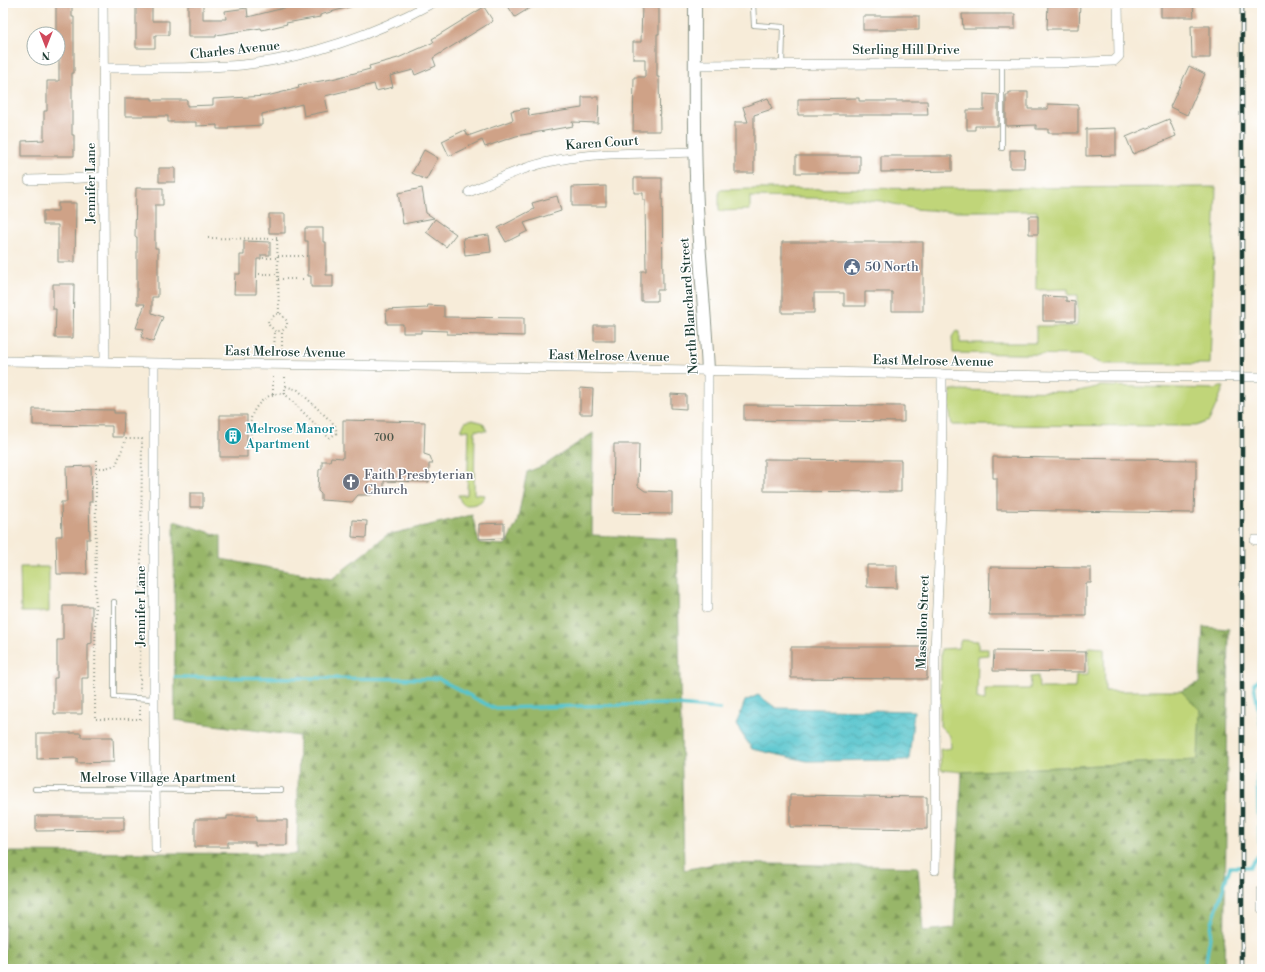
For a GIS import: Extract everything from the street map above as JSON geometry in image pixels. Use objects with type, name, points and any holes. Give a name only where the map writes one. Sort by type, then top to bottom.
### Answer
[{"type":"street","name":"Jennifer Lane","points":[[102,3],[105,362]]},
{"type":"street","name":"Charles Avenue","points":[[103,68],[192,68],[243,65],[286,58],[319,50],[383,28],[432,3]]},
{"type":"street","name":"North Blanchard Street","points":[[695,3],[698,218],[706,319],[708,371],[707,608]]},
{"type":"street","name":"Sterling Hill Drive","points":[[695,65],[1067,63],[1114,61],[1119,56],[1118,3]]},
{"type":"street","name":"Karen Court","points":[[469,192],[533,166],[557,160],[591,155],[696,152]]},
{"type":"street","points":[[29,180],[103,177]]},
{"type":"street","name":"East Melrose Avenue","points":[[3,361],[1061,376],[1262,377]]},
{"type":"street","name":"Jennifer Lane","points":[[154,363],[154,699],[156,849]]},
{"type":"street","name":"Massillon Street","points":[[935,870],[934,695],[935,630],[940,534],[942,374]]},
{"type":"street","points":[[1262,890],[1262,909]]},
{"type":"lane","points":[[753,3],[754,25],[782,27],[782,64]]},
{"type":"lane","points":[[1002,63],[1002,148]]},
{"type":"lane","points":[[114,602],[114,697],[154,699]]},
{"type":"lane","name":"Melrose Village Apartment","points":[[35,789],[281,790]]},
{"type":"path","points":[[277,236],[279,314]]},
{"type":"path","points":[[208,238],[277,239]]},
{"type":"path","points":[[263,258],[308,256]]},
{"type":"path","points":[[259,274],[278,274]]},
{"type":"path","points":[[278,279],[309,279]]},
{"type":"path","points":[[276,314],[279,314],[281,314],[287,321],[287,326],[282,331],[275,331],[269,325],[268,321],[276,314]]},
{"type":"path","points":[[274,350],[275,331]]},
{"type":"path","points":[[282,331],[282,350]]},
{"type":"path","points":[[273,377],[273,394]]},
{"type":"path","points":[[285,394],[286,377]]},
{"type":"path","points":[[251,438],[252,414],[260,403],[273,394],[285,394],[329,438],[337,433],[335,425],[298,390],[285,386]]},
{"type":"path","points":[[96,460],[95,719],[140,719],[142,439],[126,439],[116,465],[105,468],[96,468]]},
{"type":"green space","points":[[1216,187],[1210,364],[1103,364],[1081,355],[953,353],[952,337],[956,331],[960,332],[960,343],[1036,343],[1036,326],[1077,326],[1078,295],[1068,295],[1068,289],[1036,290],[1037,211],[940,211],[915,209],[881,201],[859,199],[750,197],[750,210],[719,211],[719,190]]},
{"type":"green space","points":[[1101,386],[1215,389],[1224,387],[1209,421],[1196,426],[952,425],[949,409],[951,390],[1074,392]]},
{"type":"green space","points":[[472,420],[483,423],[487,431],[475,430],[474,494],[485,495],[477,504],[464,505],[458,495],[467,495],[469,430],[461,431],[465,422]]},
{"type":"green space","points":[[593,433],[592,535],[677,539],[684,870],[719,863],[918,867],[923,931],[954,928],[962,772],[1198,760],[1200,710],[1181,691],[1200,682],[1203,627],[1229,629],[1224,969],[4,969],[6,852],[297,854],[299,736],[175,720],[174,521],[221,536],[221,559],[332,579],[387,535],[472,515],[479,543],[505,545],[517,523],[527,472],[545,465]]},
{"type":"green space","points":[[20,567],[49,567],[49,612],[21,612]]},
{"type":"green space","points":[[961,640],[978,641],[978,649],[988,649],[988,655],[978,656],[977,699],[985,700],[985,689],[1030,689],[1031,677],[1038,676],[1039,688],[1075,688],[1076,675],[1088,675],[1089,647],[1104,648],[1105,691],[1181,691],[1200,710],[1198,760],[962,772],[941,770],[940,748],[951,748],[950,736],[940,726],[941,649],[958,648]]},
{"type":"water","points":[[758,695],[776,708],[914,711],[909,760],[807,761],[752,749],[736,725],[745,701]]},
{"type":"building","points":[[56,3],[72,3],[72,17],[74,17],[72,135],[74,135],[74,156],[22,156],[22,141],[44,140],[44,111],[47,111],[47,81],[59,81],[59,66],[66,66],[66,26],[56,26]]},
{"type":"building","points":[[136,3],[152,3],[152,21],[169,21],[169,35],[155,35],[155,48],[136,48]]},
{"type":"building","points":[[295,3],[353,3],[353,6],[320,15],[320,17],[286,23],[287,24],[262,30],[261,28],[216,35],[216,37],[188,37],[188,5],[203,4],[203,19],[226,19],[225,11],[247,8],[248,17],[296,5]]},
{"type":"building","points":[[506,3],[538,3],[515,17]]},
{"type":"building","points":[[642,3],[659,3],[657,77],[659,77],[660,131],[633,131],[634,77],[645,77],[645,59],[633,59],[633,42],[641,42]]},
{"type":"building","points":[[1048,3],[1080,3],[1079,29],[1047,29]]},
{"type":"building","points":[[1161,3],[1193,3],[1194,17],[1161,17]]},
{"type":"building","points":[[484,7],[493,21],[433,58],[436,66],[415,75],[413,70],[390,76],[393,87],[376,91],[374,84],[325,96],[328,111],[304,116],[302,104],[262,114],[262,125],[228,127],[229,129],[217,129],[217,125],[196,126],[196,122],[168,122],[168,116],[125,116],[125,98],[187,100],[187,106],[213,105],[213,99],[267,96],[299,88],[298,85],[332,79],[370,69],[369,66],[398,58],[434,42],[432,39]]},
{"type":"building","points":[[962,14],[1015,14],[1015,29],[963,29]]},
{"type":"building","points":[[863,16],[919,16],[919,30],[863,30]]},
{"type":"building","points":[[1191,26],[1210,26],[1210,58],[1192,58]]},
{"type":"building","points":[[1189,66],[1205,74],[1187,115],[1170,107]]},
{"type":"building","points":[[1009,92],[1028,92],[1028,109],[1048,109],[1048,104],[1078,105],[1078,133],[1048,133],[1048,129],[1036,129],[1036,125],[1006,126],[1006,95],[1009,95]]},
{"type":"building","points":[[984,94],[998,95],[998,126],[975,126],[975,130],[967,130],[967,110],[984,110]]},
{"type":"building","points":[[582,97],[599,97],[598,123],[572,122],[573,126],[516,136],[485,147],[482,140],[449,156],[442,141],[465,130],[468,136],[513,120],[511,111],[528,108],[529,116],[582,108]]},
{"type":"building","points":[[768,98],[772,109],[754,115],[754,173],[735,173],[735,122],[748,122],[743,107]]},
{"type":"building","points":[[859,98],[859,101],[927,101],[928,115],[798,115],[798,99]]},
{"type":"building","points":[[1169,119],[1176,136],[1133,154],[1126,137]]},
{"type":"building","points":[[1116,128],[1116,155],[1086,156],[1086,129]]},
{"type":"building","points":[[424,150],[438,158],[426,180],[412,173]]},
{"type":"building","points":[[1010,150],[1025,150],[1024,168],[1010,168]]},
{"type":"building","points":[[796,156],[860,156],[860,173],[796,173]]},
{"type":"building","points":[[881,156],[952,156],[952,171],[881,172]]},
{"type":"building","points":[[159,168],[175,168],[175,182],[159,182]]},
{"type":"building","points":[[634,178],[662,178],[663,290],[657,290],[657,301],[641,301],[641,271],[646,271],[645,200],[643,200],[643,193],[634,193]]},
{"type":"building","points":[[606,186],[606,206],[572,206],[572,187]]},
{"type":"building","points":[[136,188],[163,188],[163,205],[155,205],[155,248],[158,248],[158,297],[152,297],[152,313],[163,317],[153,342],[141,337],[144,329],[136,328],[145,304],[137,304],[137,237],[135,237]]},
{"type":"building","points":[[422,188],[426,213],[434,218],[403,224],[398,193]]},
{"type":"building","points":[[557,196],[561,211],[524,223],[528,231],[506,242],[498,228],[534,209],[532,203]]},
{"type":"building","points":[[58,203],[76,203],[75,262],[58,262],[58,225],[43,225],[43,211],[58,211]]},
{"type":"building","points":[[269,214],[285,214],[285,233],[269,233]]},
{"type":"building","points":[[1029,216],[1038,216],[1038,234],[1029,234]]},
{"type":"building","points":[[435,219],[456,234],[446,247],[426,232]]},
{"type":"building","points":[[305,228],[323,228],[323,242],[326,242],[326,275],[333,275],[333,287],[311,287],[311,276],[308,276],[308,241],[305,241]]},
{"type":"building","points":[[489,235],[491,252],[465,255],[463,238]]},
{"type":"building","points":[[244,241],[270,242],[270,255],[261,255],[261,259],[257,259],[256,294],[234,294],[235,274],[240,274],[240,255],[244,255]]},
{"type":"building","name":"50 North","points":[[782,242],[923,242],[923,311],[892,311],[892,292],[865,292],[865,306],[844,306],[844,293],[814,293],[814,313],[782,313]]},
{"type":"building","points":[[53,284],[74,284],[73,338],[55,338],[56,309],[53,309]]},
{"type":"building","points":[[1043,296],[1066,297],[1066,301],[1075,302],[1075,321],[1043,321]]},
{"type":"building","points":[[428,305],[444,306],[444,317],[524,318],[524,336],[447,334],[447,331],[421,330],[421,333],[403,333],[403,324],[387,324],[386,310],[427,308]]},
{"type":"building","points":[[594,325],[615,325],[615,341],[594,341]]},
{"type":"building","points":[[580,388],[593,389],[592,414],[580,414]]},
{"type":"building","points":[[671,394],[686,395],[686,409],[671,408]]},
{"type":"building","points":[[744,405],[904,406],[904,422],[744,420]]},
{"type":"building","points":[[33,409],[114,410],[114,413],[124,413],[123,437],[112,437],[112,426],[33,425]]},
{"type":"building","name":"Melrose Manor Apartment","points":[[220,415],[247,415],[247,457],[220,457]]},
{"type":"building","points":[[343,420],[425,422],[424,454],[430,456],[433,464],[429,464],[429,482],[384,481],[384,492],[371,492],[371,495],[358,495],[352,502],[321,500],[321,494],[318,491],[319,470],[322,468],[322,461],[330,461],[331,457],[343,458]]},
{"type":"building","points":[[614,444],[639,444],[638,486],[645,491],[672,492],[672,514],[613,513]]},
{"type":"building","points":[[993,457],[1196,460],[1194,513],[997,510],[997,478],[993,478]]},
{"type":"building","points":[[764,459],[901,460],[901,492],[764,491]]},
{"type":"building","points":[[91,466],[92,502],[89,502],[90,539],[86,539],[87,574],[57,574],[56,536],[62,536],[61,502],[67,502],[66,467]]},
{"type":"building","points":[[190,493],[203,493],[203,507],[190,507]]},
{"type":"building","points":[[353,520],[367,521],[366,538],[352,537]]},
{"type":"building","points":[[504,523],[504,538],[479,539],[479,524]]},
{"type":"building","points":[[867,565],[897,565],[897,588],[867,587]]},
{"type":"building","points":[[990,567],[1091,568],[1091,583],[1086,583],[1086,615],[989,615]]},
{"type":"building","points":[[63,606],[92,606],[92,643],[88,644],[88,678],[82,678],[82,714],[54,714],[54,678],[57,678],[57,640],[63,640]]},
{"type":"building","points":[[791,647],[927,647],[927,679],[791,678]]},
{"type":"building","points":[[994,651],[1086,652],[1086,672],[993,671]]},
{"type":"building","points":[[37,733],[81,733],[81,737],[113,737],[114,762],[77,763],[77,758],[37,759]]},
{"type":"building","points":[[790,795],[927,797],[927,829],[790,827]]},
{"type":"building","points":[[36,816],[124,816],[124,830],[36,831]]},
{"type":"building","points":[[227,816],[257,816],[257,820],[287,820],[287,845],[255,845],[255,842],[228,842],[228,847],[195,847],[195,819],[227,819]]},
{"type":"waterway","points":[[1262,676],[1254,684],[1262,732]]},
{"type":"waterway","points":[[175,677],[439,679],[493,708],[667,704],[720,709]]},
{"type":"waterway","points":[[1205,969],[1212,923],[1230,867],[1250,867],[1260,853],[1257,775],[1262,767]]},
{"type":"railway","points":[[1242,3],[1242,969]]},
{"type":"place","name":"50 North","points":[[852,267]]},
{"type":"place","name":"Melrose Manor Apartment","points":[[233,436]]},
{"type":"place","name":"Faith Presbyterian Church","points":[[351,482]]}]
